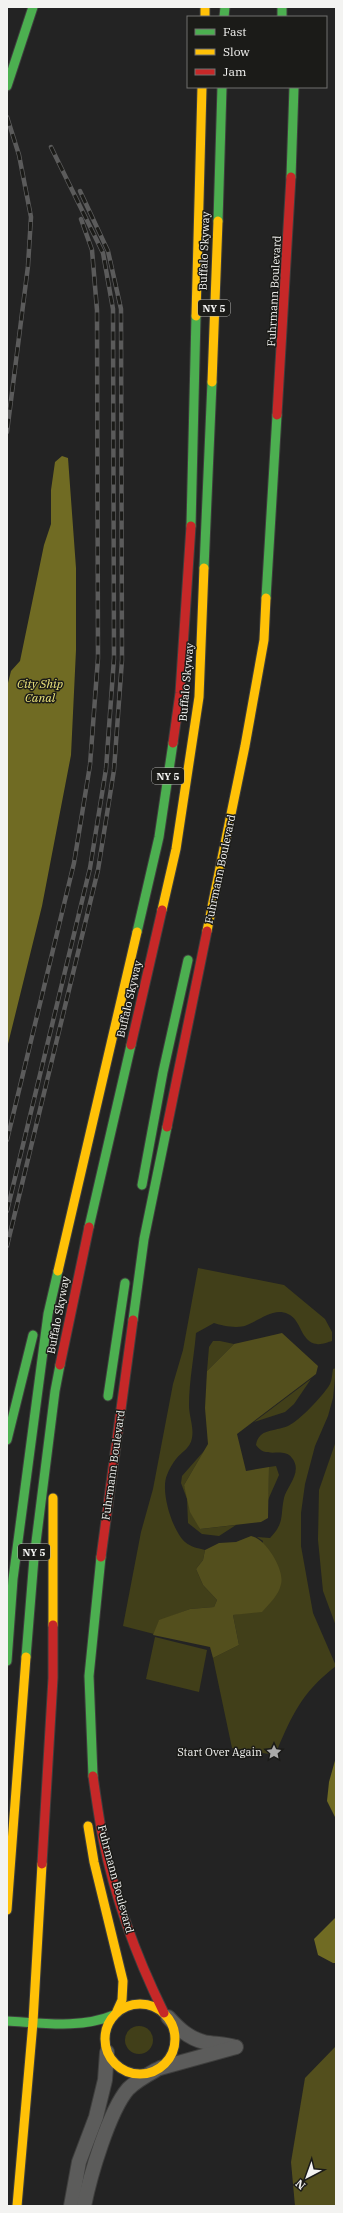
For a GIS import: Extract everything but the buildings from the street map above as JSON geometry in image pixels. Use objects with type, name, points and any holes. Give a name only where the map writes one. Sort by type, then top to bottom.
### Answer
[{"type":"main road","points":[[7,86],[24,30],[33,7]]},
{"type":"main road","name":"Buffalo Skyway","points":[[7,1661],[13,1579],[48,1314],[82,1174],[159,837],[180,693],[192,502],[202,88]]},
{"type":"main road","name":"Buffalo Skyway","points":[[7,1910],[34,1558],[55,1392],[99,1178],[176,849],[199,697],[212,390],[216,225],[222,88]]},
{"type":"main road","name":"Fuhrmann Boulevard","points":[[261,519],[268,495],[292,167],[294,88]]},
{"type":"main road","name":"Fuhrmann Boulevard","points":[[83,1688],[89,1676],[105,1522],[138,1238],[247,739],[264,640],[275,290]]},
{"type":"main road","points":[[140,1193],[163,1072],[190,949]]},
{"type":"main road","name":"Fuhrmann Boulevard","points":[[107,1404],[126,1275]]},
{"type":"main road","points":[[7,1440],[33,1336],[48,1314]]},
{"type":"main road","points":[[17,2206],[33,2022],[53,1678],[55,1392]]},
{"type":"main road","name":"Fuhrmann Boulevard","points":[[80,1669],[92,1769],[103,1840],[122,1908],[144,1972],[174,2031],[175,2041],[171,2056],[158,2069]]},
{"type":"main road","name":"Fuhrmann Boulevard","points":[[86,1815],[94,1862],[123,1981],[122,2000],[105,2033],[106,2049]]},
{"type":"main road","points":[[7,2021],[58,2024],[91,2022],[116,2013],[133,2004],[144,2004],[155,2007],[166,2015]]},
{"type":"main road","points":[[58,2024],[85,2032]]},
{"type":"main road","points":[[94,2036],[106,2049],[115,2064],[128,2072],[142,2074],[158,2069]]},
{"type":"street","points":[[158,2069],[236,2047],[222,2043],[204,2042],[191,2037],[181,2031],[166,2015]]},
{"type":"street","name":"Fuhrmann Boulevard","points":[[71,2206],[79,2162],[96,2117],[105,2080],[106,2049]]},
{"type":"street","name":"Fuhrmann Boulevard","points":[[84,2206],[109,2122],[119,2100],[129,2088],[158,2069]]},
{"type":"shaded area","points":[[198,1268],[284,1285],[325,1319],[332,1332],[332,1341],[320,1344],[311,1342],[304,1335],[293,1317],[283,1312],[272,1313],[252,1323],[239,1327],[230,1327],[214,1323],[196,1333],[189,1396],[192,1438],[188,1447],[176,1459],[170,1468],[165,1482],[165,1491],[168,1510],[180,1536],[190,1545],[205,1550],[203,1560],[196,1569],[203,1585],[217,1600],[214,1607],[190,1609],[159,1621],[154,1634],[123,1626],[141,1532],[153,1489],[173,1384],[183,1350]]},
{"type":"shaded area","points":[[282,1333],[318,1366],[316,1374],[237,1434],[246,1471],[269,1467],[268,1518],[261,1522],[200,1529],[190,1512],[184,1485],[208,1444],[205,1408],[207,1371],[234,1344]]},
{"type":"shaded area","points":[[213,1341],[234,1344],[207,1371],[209,1347]]},
{"type":"shaded area","points":[[336,1368],[333,1398],[328,1416],[315,1446],[305,1484],[301,1513],[301,1546],[313,1613],[336,1666],[306,1695],[293,1716],[275,1755],[232,1748],[213,1658],[239,1645],[233,1615],[244,1613],[263,1541],[257,1537],[270,1538],[278,1528],[284,1498],[295,1474],[296,1468],[292,1458],[288,1455],[284,1453],[265,1452],[256,1445],[260,1436],[264,1433],[288,1426],[305,1413],[327,1389],[331,1382],[333,1369]]},
{"type":"shaded area","points":[[311,1379],[294,1404],[285,1412],[254,1422]]},
{"type":"shaded area","points":[[336,1441],[336,1626],[323,1591],[318,1540],[319,1490]]},
{"type":"shaded area","points":[[204,1451],[184,1485],[200,1529],[236,1525],[219,1536],[202,1534],[188,1523],[187,1499],[181,1483],[182,1476]]},
{"type":"shaded area","points":[[276,1466],[279,1475],[268,1500],[269,1467]]},
{"type":"shaded area","points":[[251,1536],[262,1542],[273,1556],[280,1571],[281,1584],[276,1596],[262,1612],[233,1615],[239,1645],[213,1658],[210,1647],[153,1635],[159,1620],[190,1609],[214,1607],[217,1600],[203,1585],[196,1569],[203,1560],[205,1550],[219,1543],[236,1542]]},
{"type":"shaded area","points":[[155,1637],[207,1650],[199,1692],[146,1679]]},
{"type":"shaded area","points":[[139,2026],[149,2030],[153,2040],[149,2050],[139,2054],[129,2050],[125,2040],[129,2030]]},
{"type":"shaded area","points":[[336,2046],[336,2206],[295,2206],[291,2162],[305,2078]]},
{"type":"water","name":"City Ship Canal","points":[[62,456],[68,458],[76,568],[76,650],[71,755],[42,906],[7,1048],[7,687],[11,671],[20,661],[44,545],[51,524],[51,490],[55,462]]},
{"type":"water","points":[[336,1757],[336,1819],[327,1801],[329,1782]]},
{"type":"water","points":[[336,1917],[336,1963],[333,1963],[318,1955],[314,1939]]},
{"type":"railway","points":[[7,117],[19,155],[31,217],[28,266],[7,432]]},
{"type":"railway","points":[[7,1211],[90,868],[106,769],[114,658],[113,309],[103,253],[51,147]]},
{"type":"railway","points":[[7,1246],[98,870],[114,770],[122,660],[121,309],[108,251],[80,191]]},
{"type":"railway","points":[[7,1140],[74,863],[90,765],[98,658],[97,310],[92,250],[81,219]]},
{"type":"traffic: fast","points":[[7,86],[33,7]]},
{"type":"traffic: fast","points":[[224,16],[225,7]]},
{"type":"traffic: fast","points":[[282,7],[282,16]]},
{"type":"traffic: fast","points":[[218,221],[222,88]]},
{"type":"traffic: fast","points":[[291,177],[294,88]]},
{"type":"traffic: fast","points":[[191,526],[196,316]]},
{"type":"traffic: fast","points":[[204,568],[212,382]]},
{"type":"traffic: fast","points":[[266,598],[277,415]]},
{"type":"traffic: fast","points":[[137,932],[159,837],[173,743]]},
{"type":"traffic: fast","points":[[142,1185],[163,1072],[188,960]]},
{"type":"traffic: fast","points":[[89,1227],[131,1045]]},
{"type":"traffic: fast","points":[[133,1320],[144,1239],[167,1127]]},
{"type":"traffic: fast","points":[[7,1661],[13,1579],[48,1314],[58,1271]]},
{"type":"traffic: fast","points":[[108,1396],[125,1283]]},
{"type":"traffic: fast","points":[[7,1440],[33,1335]]},
{"type":"traffic: fast","points":[[26,1657],[34,1558],[55,1391],[60,1365]]},
{"type":"traffic: fast","points":[[93,1776],[89,1676],[101,1557]]},
{"type":"traffic: fast","points":[[7,2021],[75,2024],[114,2015]]},
{"type":"traffic: slow","points":[[205,7],[205,16]]},
{"type":"traffic: slow","points":[[196,316],[202,88]]},
{"type":"traffic: slow","points":[[212,382],[218,221]]},
{"type":"traffic: slow","points":[[162,910],[176,849],[199,697],[204,568]]},
{"type":"traffic: slow","points":[[207,931],[245,746],[264,640],[266,598]]},
{"type":"traffic: slow","points":[[58,1271],[137,932]]},
{"type":"traffic: slow","points":[[53,1498],[53,1625]]},
{"type":"traffic: slow","points":[[7,1910],[26,1657]]},
{"type":"traffic: slow","points":[[88,1826],[94,1862],[123,1981],[122,2000],[117,2011]]},
{"type":"traffic: slow","points":[[17,2206],[33,2022],[42,1864]]},
{"type":"traffic: slow","points":[[133,2004],[147,2004],[160,2010],[169,2019],[175,2032],[175,2039],[173,2052],[165,2064],[147,2074],[133,2074],[120,2068],[111,2059],[105,2046],[105,2032],[111,2019],[120,2010],[133,2004]]},
{"type":"traffic: jam","points":[[277,415],[291,177]]},
{"type":"traffic: jam","points":[[173,743],[180,693],[191,526]]},
{"type":"traffic: jam","points":[[131,1045],[162,910]]},
{"type":"traffic: jam","points":[[167,1127],[207,931]]},
{"type":"traffic: jam","points":[[60,1365],[89,1227]]},
{"type":"traffic: jam","points":[[101,1557],[133,1320]]},
{"type":"traffic: jam","points":[[42,1864],[53,1678],[53,1625]]},
{"type":"traffic: jam","points":[[93,1776],[103,1839],[120,1906],[136,1950],[164,2013]]},
{"type":"place","name":"Start Over Again","points":[[274,1752]]}]
